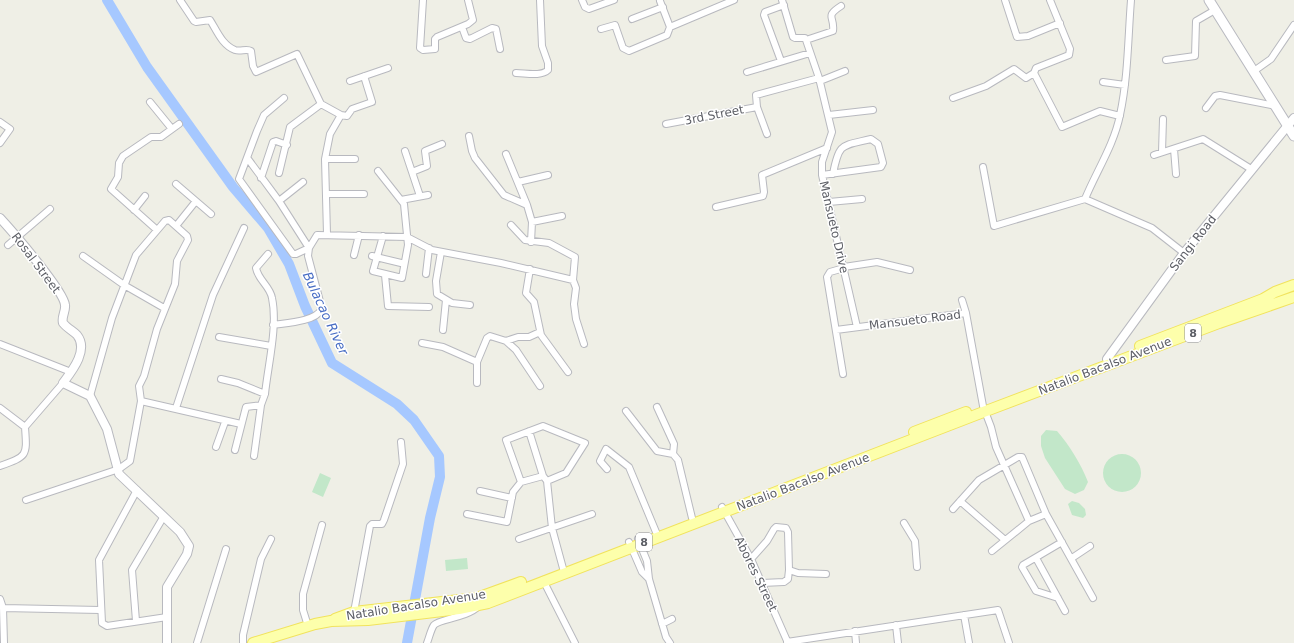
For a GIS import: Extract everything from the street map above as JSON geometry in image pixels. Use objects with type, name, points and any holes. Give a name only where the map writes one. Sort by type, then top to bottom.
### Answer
[{"type":"main road","points":[[1209,0],[1294,136]]},
{"type":"main road","name":"Natalio Bacalso Avenue","points":[[1265,302],[1275,292],[1294,285]]},
{"type":"main road","name":"Natalio Bacalso Avenue","points":[[479,601],[1294,291]]},
{"type":"main road","name":"Natalio Bacalso Avenue","points":[[1265,302],[1294,297]]},
{"type":"main road","name":"Natalio Bacalso Avenue","points":[[634,543],[656,532],[692,518],[723,509]]},
{"type":"main road","name":"Natalio Bacalso Avenue","points":[[253,643],[308,626],[355,616],[479,601],[543,580],[563,569]]},
{"type":"street","points":[[180,0],[194,21],[210,20],[219,37],[232,49],[236,51],[247,49],[251,51],[253,66],[256,72],[297,54],[321,104],[341,115],[347,116],[352,109],[372,102],[364,76]]},
{"type":"street","points":[[423,0],[420,39],[421,50],[434,50],[437,36],[465,26],[473,20],[468,0]]},
{"type":"street","points":[[516,73],[538,74],[545,73],[548,70],[548,63],[542,46],[540,0]]},
{"type":"street","points":[[582,0],[587,9],[614,0]]},
{"type":"street","points":[[602,29],[615,25],[626,50],[629,51],[666,35],[670,27],[734,0]]},
{"type":"street","points":[[1005,0],[1017,37],[1028,36],[1060,24]]},
{"type":"street","points":[[953,98],[986,86],[1014,69],[1025,78],[1034,73],[1036,68],[1069,55],[1070,49],[1050,0]]},
{"type":"street","points":[[1085,199],[1115,133],[1120,116],[1125,85],[1131,0]]},
{"type":"street","points":[[660,1],[670,27]]},
{"type":"street","points":[[782,61],[764,15],[765,12],[783,2],[793,37],[804,38],[806,40],[833,31],[830,16],[832,12],[841,6]]},
{"type":"street","points":[[632,18],[663,7]]},
{"type":"street","points":[[1166,60],[1195,56],[1196,21],[1216,10]]},
{"type":"street","points":[[1254,71],[1271,59],[1294,25]]},
{"type":"street","points":[[465,26],[466,38],[470,39],[492,28],[496,29],[500,49]]},
{"type":"street","name":"Mansueto Drive","points":[[806,40],[820,79],[832,132],[822,162],[822,175],[856,327]]},
{"type":"street","points":[[747,72],[810,53]]},
{"type":"street","points":[[350,81],[388,68]]},
{"type":"street","points":[[820,79],[845,71]]},
{"type":"street","points":[[1034,73],[1062,127],[1100,111],[1120,116]]},
{"type":"street","name":"3rd Street","points":[[666,124],[757,107],[756,97],[758,93],[820,79]]},
{"type":"street","points":[[1103,82],[1125,85]]},
{"type":"street","points":[[1206,108],[1215,96],[1220,95],[1276,106]]},
{"type":"street","points":[[284,98],[264,115],[239,179],[293,254],[309,248]]},
{"type":"street","points":[[150,102],[172,129]]},
{"type":"street","points":[[278,173],[290,127],[321,104]]},
{"type":"street","points":[[757,107],[767,134]]},
{"type":"street","points":[[828,115],[874,110]]},
{"type":"street","points":[[327,234],[325,159],[330,134],[341,115]]},
{"type":"street","name":"Sangi Road","points":[[1108,362],[1184,253],[1294,118]]},
{"type":"street","points":[[1162,152],[1163,119]]},
{"type":"street","points":[[0,122],[10,129],[0,143]]},
{"type":"street","points":[[157,230],[111,189],[118,177],[121,159],[151,137],[161,137],[179,124]]},
{"type":"street","points":[[469,136],[475,158],[504,195],[527,206]]},
{"type":"street","points":[[1154,155],[1203,139],[1251,169]]},
{"type":"street","points":[[822,175],[834,174],[883,165],[880,148],[874,140],[843,145],[839,150],[834,174]]},
{"type":"street","points":[[261,178],[273,142],[276,141],[286,146]]},
{"type":"street","points":[[412,172],[427,166],[425,151],[442,144]]},
{"type":"street","points":[[716,207],[762,196],[764,192],[762,175],[827,148]]},
{"type":"street","points":[[1174,149],[1176,174]]},
{"type":"street","points":[[405,151],[420,196]]},
{"type":"street","points":[[506,154],[518,182],[532,222],[531,242]]},
{"type":"street","points":[[248,159],[309,248]]},
{"type":"street","points":[[325,159],[355,159]]},
{"type":"street","points":[[983,167],[994,226],[1085,199],[1152,228],[1184,253]]},
{"type":"street","points":[[378,171],[404,204],[408,245],[403,277],[401,278],[373,271],[374,257],[383,236]]},
{"type":"street","points":[[518,182],[548,175]]},
{"type":"street","points":[[278,201],[303,182]]},
{"type":"street","points":[[176,184],[212,214]]},
{"type":"street","points":[[326,194],[364,194]]},
{"type":"street","points":[[401,200],[428,195]]},
{"type":"street","points":[[134,210],[145,196]]},
{"type":"street","points":[[829,202],[862,199]]},
{"type":"street","points":[[176,226],[196,201]]},
{"type":"street","points":[[8,246],[50,209]]},
{"type":"street","points":[[532,222],[562,216]]},
{"type":"street","name":"Rosal Street","points":[[0,218],[17,237],[59,292],[65,306],[62,319],[63,323],[76,334],[80,340],[80,354],[71,372],[25,427]]},
{"type":"street","points":[[26,500],[118,469],[130,461],[141,401],[139,386],[144,376],[156,329],[175,284],[177,261],[188,240],[187,236],[167,220],[136,255],[112,318],[90,396]]},
{"type":"street","points":[[511,225],[525,240],[531,242],[549,243],[575,256],[573,280],[576,288],[574,304],[576,319],[584,344]]},
{"type":"street","points":[[176,408],[213,295],[244,228]]},
{"type":"street","points":[[273,325],[300,321],[316,315],[322,309],[308,256],[309,248],[314,237],[327,234],[407,237],[428,248],[441,252],[530,269],[573,280]]},
{"type":"street","points":[[354,255],[359,235]]},
{"type":"street","points":[[426,274],[428,248]]},
{"type":"street","points":[[441,252],[436,288],[437,294],[446,300],[470,305]]},
{"type":"street","points":[[254,456],[261,405],[265,394],[273,325],[271,294],[257,274],[256,268],[268,254]]},
{"type":"street","points":[[83,256],[124,284],[164,308]]},
{"type":"street","points":[[374,257],[401,263]]},
{"type":"street","points":[[843,374],[827,276],[830,272],[844,268],[877,262],[910,270]]},
{"type":"street","points":[[530,269],[526,293],[534,302],[540,332],[568,372]]},
{"type":"street","points":[[386,275],[388,306],[429,307]]},
{"type":"street","points":[[443,330],[446,300]]},
{"type":"street","points":[[962,300],[966,313]]},
{"type":"street","name":"Mansueto Road","points":[[836,330],[966,313],[984,408],[1003,465],[1029,521]]},
{"type":"street","points":[[477,383],[477,362],[486,338],[490,336],[506,340],[518,337],[529,337],[540,332]]},
{"type":"street","points":[[219,337],[271,346]]},
{"type":"street","points":[[506,340],[516,350],[540,386]]},
{"type":"street","points":[[422,343],[448,349],[477,362]]},
{"type":"street","points":[[0,344],[71,372]]},
{"type":"street","points":[[221,379],[238,383],[265,394]]},
{"type":"street","points":[[63,383],[90,396],[107,429],[118,469],[123,478],[180,532],[189,546],[187,554],[167,587],[168,643]]},
{"type":"street","points":[[141,401],[176,408],[225,422],[241,424]]},
{"type":"street","points":[[235,450],[247,406],[261,405]]},
{"type":"street","points":[[657,407],[674,444],[673,454],[680,464],[692,518]]},
{"type":"street","points":[[0,408],[25,427],[25,453],[18,459],[0,466]]},
{"type":"street","points":[[626,411],[658,451],[673,454]]},
{"type":"street","points":[[216,447],[225,422]]},
{"type":"street","points":[[521,482],[506,440],[543,426],[585,443],[566,473],[547,481]]},
{"type":"street","points":[[529,431],[543,476],[547,481],[552,528],[563,569]]},
{"type":"street","points":[[355,616],[370,526],[372,524],[382,524],[384,520],[403,464],[401,442]]},
{"type":"street","points":[[607,469],[600,461],[606,449],[630,467],[656,532]]},
{"type":"street","points":[[953,509],[978,480],[1018,457],[1024,459],[1046,514],[1072,558],[1093,598]]},
{"type":"street","points":[[467,514],[507,522],[513,492],[521,482],[543,476]]},
{"type":"street","points":[[137,490],[99,560],[100,610],[102,623],[107,626],[167,617]]},
{"type":"street","points":[[480,491],[512,498]]},
{"type":"street","points":[[960,501],[1005,540]]},
{"type":"street","name":"Abores Street","points":[[723,509],[751,559],[788,642]]},
{"type":"street","points":[[520,539],[592,514]]},
{"type":"street","points":[[992,551],[1029,521],[1046,514]]},
{"type":"street","points":[[136,621],[132,570],[164,516]]},
{"type":"street","points":[[904,523],[915,541],[917,568]]},
{"type":"street","points":[[308,626],[304,610],[303,594],[322,525]]},
{"type":"street","points":[[751,559],[767,541],[776,527],[786,528],[788,532],[788,579],[784,582],[761,583]]},
{"type":"street","points":[[243,643],[244,629],[261,559],[271,539]]},
{"type":"street","points":[[1058,598],[1036,591],[1022,569],[1024,565],[1062,542]]},
{"type":"street","points":[[634,543],[642,572],[649,579],[666,637],[670,643]]},
{"type":"street","points":[[1072,558],[1090,546]]},
{"type":"street","points":[[197,643],[226,549]]},
{"type":"street","points":[[1036,558],[1065,611]]},
{"type":"street","points":[[789,570],[798,573],[826,574]]},
{"type":"street","points":[[543,580],[575,643]]},
{"type":"street","points":[[0,599],[3,608],[4,643]]},
{"type":"street","points":[[427,643],[434,625],[438,622],[459,618],[473,612],[479,601]]},
{"type":"street","points":[[3,608],[100,610]]},
{"type":"street","points":[[788,642],[1000,610],[1009,643]]},
{"type":"street","points":[[964,615],[969,643]]},
{"type":"street","points":[[662,624],[672,619]]},
{"type":"street","points":[[896,625],[898,643]]},
{"type":"street","points":[[855,631],[856,643]]},
{"type":"green space","points":[[1046,430],[1057,431],[1075,455],[1088,482],[1084,490],[1075,494],[1065,489],[1045,458],[1041,446],[1041,436]]},
{"type":"green space","points":[[1122,454],[1132,457],[1138,463],[1141,473],[1138,483],[1132,489],[1122,492],[1112,489],[1106,483],[1103,473],[1106,463],[1112,457]]},
{"type":"green space","points":[[320,473],[331,478],[323,497],[312,492]]},
{"type":"green space","points":[[1072,501],[1079,503],[1085,509],[1086,515],[1083,518],[1072,515],[1068,504]]},
{"type":"green space","points":[[467,558],[468,569],[446,571],[445,560]]},
{"type":"waterway","name":"Bulacao River","points":[[107,0],[147,67],[233,187],[268,228],[289,264],[305,306],[332,363],[397,404],[414,420],[439,456],[440,477],[430,518],[407,643]]}]
